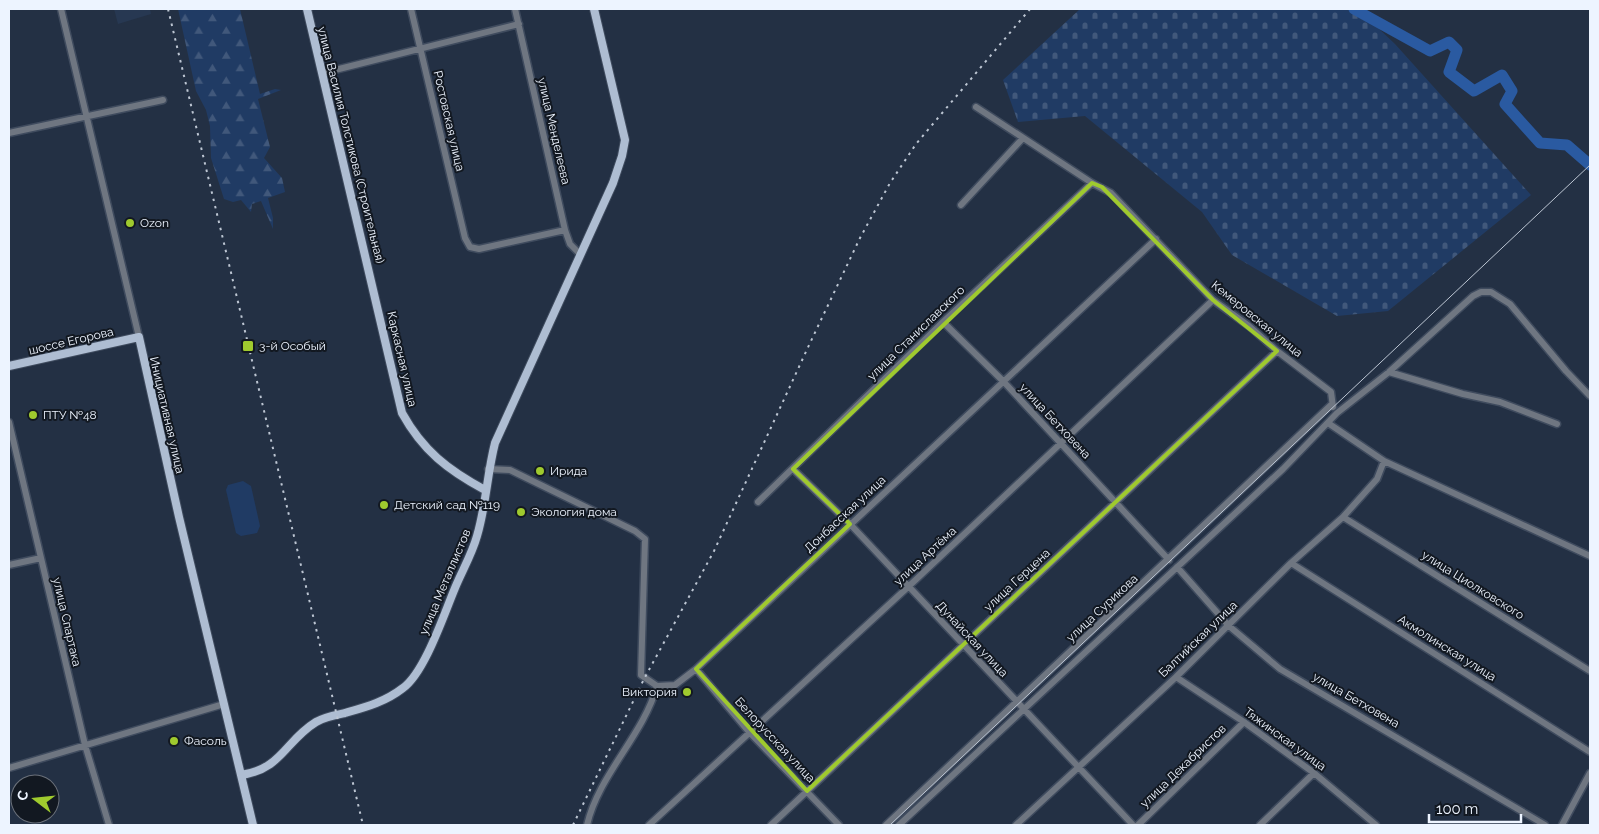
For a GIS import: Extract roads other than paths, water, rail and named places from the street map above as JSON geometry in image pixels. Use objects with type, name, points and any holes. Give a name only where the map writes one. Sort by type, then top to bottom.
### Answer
[{"type":"main road","name":"улица Василия Толстикова (Строительная)","points":[[307,9],[374,287]]},
{"type":"main road","name":"улица Металлистов","points":[[241,775],[254,774],[272,765],[298,736],[316,722],[374,705],[406,687],[419,670],[477,538],[482,518],[488,469],[495,443],[618,171],[625,140],[594,9]]},
{"type":"main road","name":"Каркасная улица","points":[[374,287],[397,396],[409,425],[426,447],[447,468],[485,490]]},
{"type":"main road","name":"шоссе Егорова","points":[[9,366],[138,337]]},
{"type":"main road","name":"Инициативная улица","points":[[138,337],[253,825]]},
{"type":"street","name":"Инициативная улица","points":[[61,9],[138,337]]},
{"type":"street","name":"Ростовская улица","points":[[411,9],[465,238],[470,247],[479,249],[565,230]]},
{"type":"street","name":"улица Менделеева","points":[[515,9],[565,230],[570,244],[580,254]]},
{"type":"street","points":[[323,73],[519,24]]},
{"type":"street","points":[[9,134],[163,100]]},
{"type":"street","name":"Кемеровская улица","points":[[976,107],[1092,183],[1111,193],[1212,300],[1250,326],[1277,351],[1331,392],[1331,405],[1337,413]]},
{"type":"street","points":[[961,204],[1023,138]]},
{"type":"street","name":"улица Станиславского","points":[[758,502],[943,322],[1092,183]]},
{"type":"street","name":"Донбасская улица","points":[[657,686],[675,685],[696,669],[1156,239]]},
{"type":"street","name":"улица Сурикова","points":[[899,825],[1283,468],[1337,413],[1389,372],[1473,296],[1481,292],[1491,292],[1510,304],[1566,371],[1590,396]]},
{"type":"street","name":"улица Артёма","points":[[649,825],[1062,444],[1212,300]]},
{"type":"street","name":"улица Бетховена","points":[[943,322],[1003,381],[1168,560]]},
{"type":"street","name":"улица Герцена","points":[[772,825],[1277,351]]},
{"type":"street","points":[[1389,372],[1455,392],[1500,402],[1557,424]]},
{"type":"street","name":"улица Сурикова","points":[[886,825],[1331,405]]},
{"type":"street","name":"улица Спартака","points":[[9,422],[85,745],[109,825]]},
{"type":"street","points":[[1328,423],[1384,461],[1590,556]]},
{"type":"street","name":"Балтийская улица","points":[[1016,825],[1176,677],[1291,563],[1343,518],[1377,479],[1384,461]]},
{"type":"street","points":[[488,469],[510,470],[635,531],[645,539],[641,674],[657,686],[652,704],[613,766],[586,825]]},
{"type":"street","name":"Дунайская улица","points":[[793,469],[850,524],[1133,825]]},
{"type":"street","name":"улица Циолковского","points":[[1343,518],[1590,671]]},
{"type":"street","points":[[9,565],[41,558]]},
{"type":"street","name":"Акмолинская улица","points":[[1291,563],[1590,752]]},
{"type":"street","name":"улица Бетховена","points":[[1177,567],[1229,626],[1280,669],[1545,825]]},
{"type":"street","name":"Белорусская улица","points":[[696,669],[750,733],[839,825]]},
{"type":"street","name":"Тяжинская улица","points":[[1176,677],[1244,722],[1314,773],[1376,825]]},
{"type":"street","points":[[9,768],[224,704]]},
{"type":"street","name":"улица Декабристов","points":[[1138,825],[1244,722]]},
{"type":"street","points":[[1260,825],[1314,773]]},
{"type":"street","points":[[1562,825],[1590,773]]},
{"type":"waterway","points":[[1354,9],[1430,51],[1449,42],[1457,50],[1449,72],[1474,91],[1502,75],[1512,91],[1505,104],[1540,143],[1567,145],[1590,165]]},
{"type":"tram line","points":[[890,825],[1590,165]]},
{"type":"railway","points":[[168,9],[363,825]]},
{"type":"railway","points":[[573,825],[644,679],[714,551],[860,238],[890,183],[916,144],[1030,9]]},
{"type":"place","name":"Ozon","points":[[130,223]]},
{"type":"place","name":"3-й Особый","points":[[248,346]]},
{"type":"place","name":"ПТУ №48","points":[[33,415]]},
{"type":"place","name":"Ирида","points":[[540,471]]},
{"type":"place","name":"Детский сад №119","points":[[384,505]]},
{"type":"place","name":"Экология дома","points":[[521,512]]},
{"type":"place","name":"Виктория","points":[[687,692]]},
{"type":"place","name":"Фасоль","points":[[174,741]]}]
